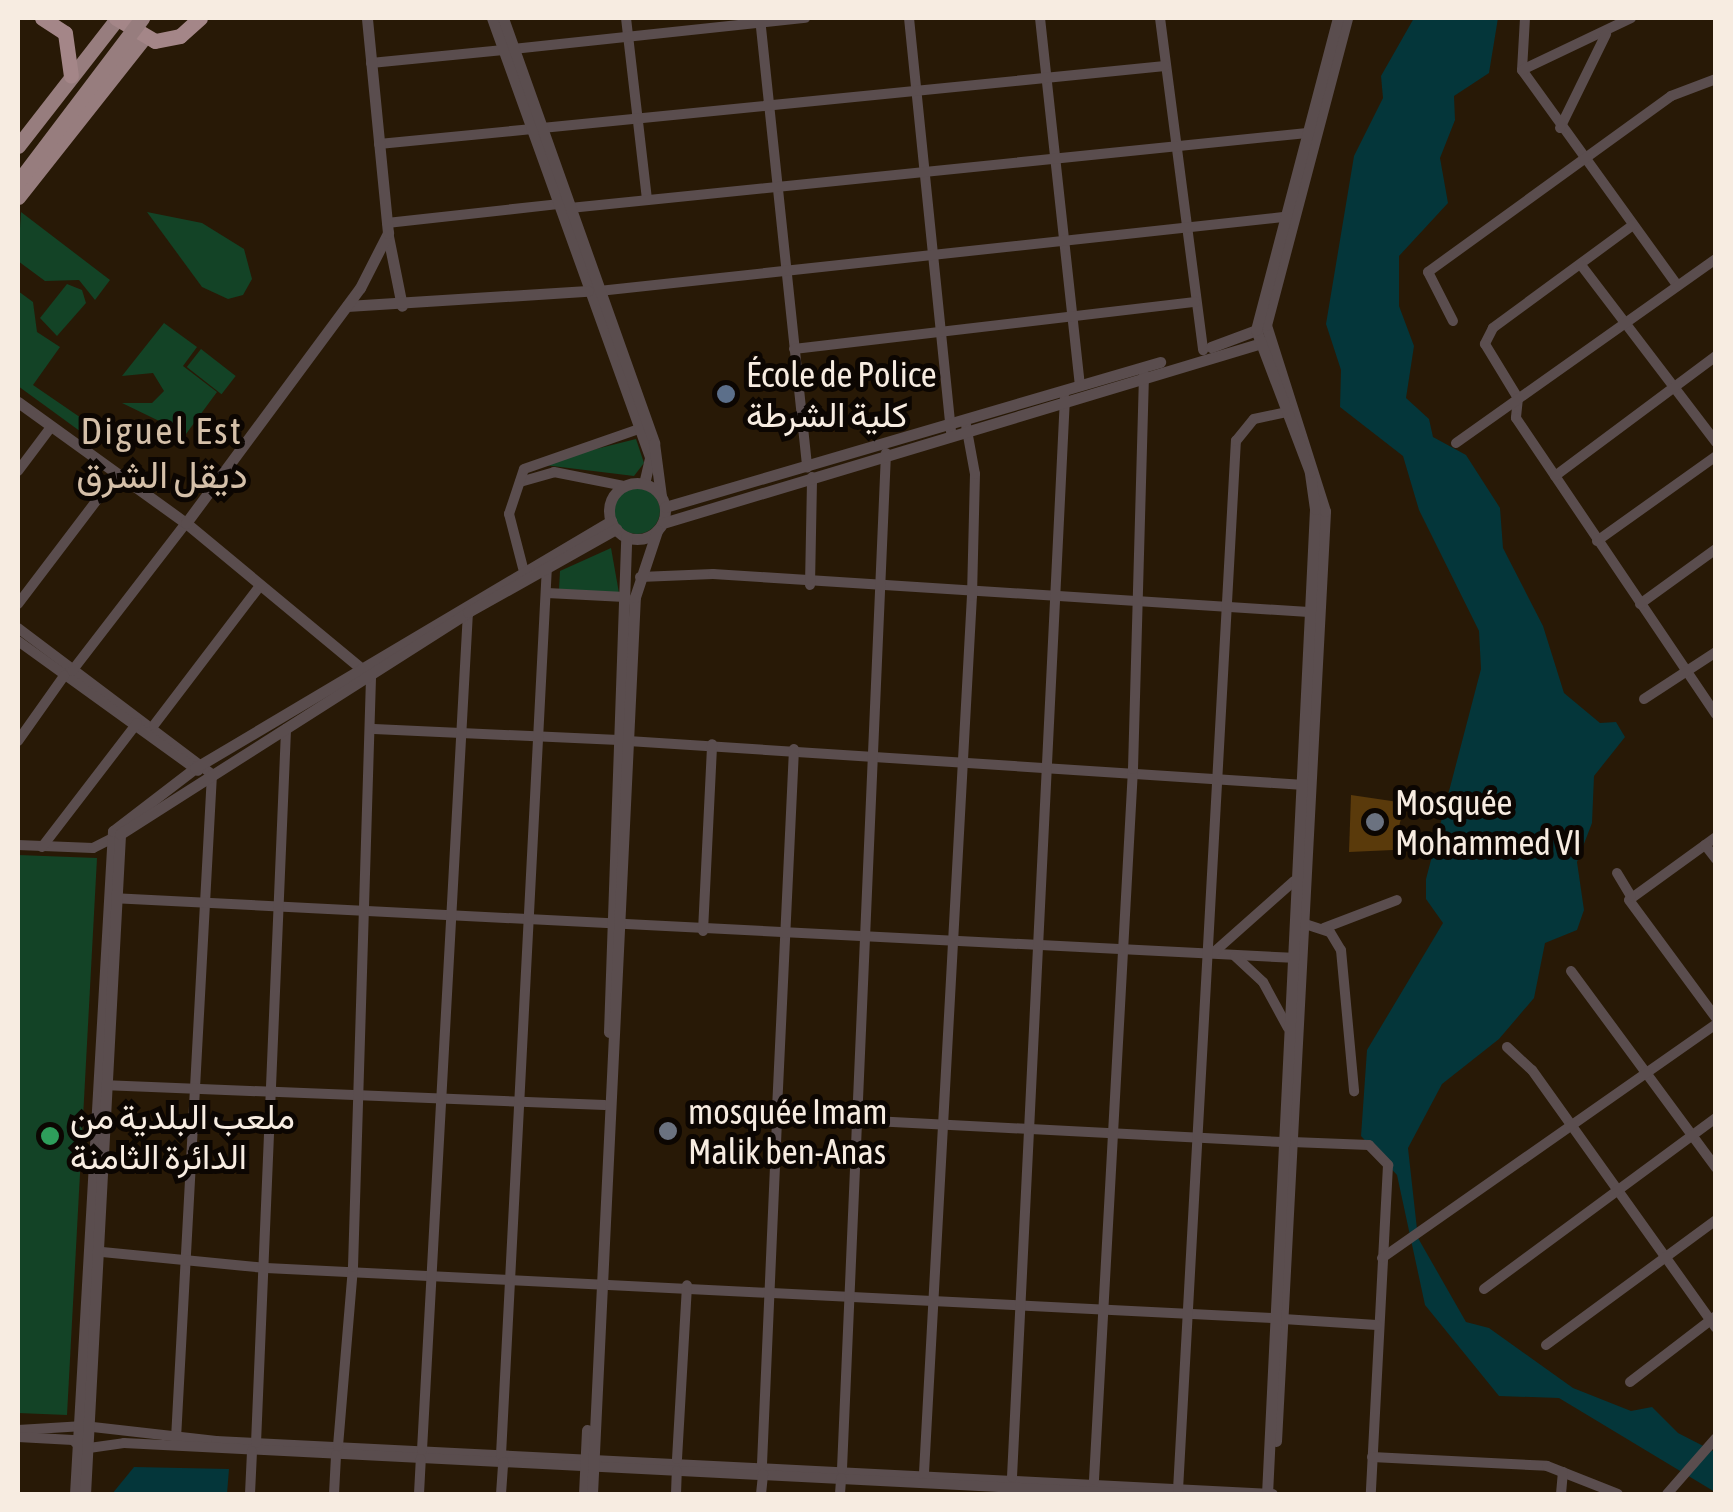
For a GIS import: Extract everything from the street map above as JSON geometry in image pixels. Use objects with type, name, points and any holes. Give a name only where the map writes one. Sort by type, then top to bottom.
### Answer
[{"type":"highway","points":[[42,18],[65,33],[71,76]]},
{"type":"highway","points":[[116,18],[143,38],[180,36],[200,18]]},
{"type":"main road","points":[[18,146],[116,18]]},
{"type":"main road","points":[[18,165],[130,18]]},
{"type":"main road","points":[[18,182],[142,18]]},
{"type":"main road","points":[[18,197],[143,38]]},
{"type":"street","points":[[367,18],[388,228],[402,306]]},
{"type":"street","points":[[492,18],[508,49],[537,129],[650,458],[644,483]]},
{"type":"street","points":[[503,18],[508,49]]},
{"type":"street","points":[[626,18],[647,200]]},
{"type":"street","points":[[371,64],[806,18]]},
{"type":"street","points":[[909,18],[936,253],[950,428]]},
{"type":"street","points":[[1040,18],[1080,385]]},
{"type":"street","points":[[1160,18],[1203,350]]},
{"type":"street","points":[[92,1438],[841,1473],[925,1483],[1270,1494],[1296,958],[1294,881],[1306,785],[1324,491],[1262,335],[1305,154],[1306,132],[1338,18]]},
{"type":"street","points":[[1288,1118],[1288,1028],[1302,923],[1314,490],[1262,335],[1284,217],[1347,18]]},
{"type":"street","points":[[1525,18],[1522,70],[1560,128],[1588,154],[1633,226],[1678,286]]},
{"type":"street","points":[[1522,70],[1606,34],[1631,18]]},
{"type":"street","points":[[761,20],[767,104],[810,472],[810,585]]},
{"type":"street","points":[[1560,128],[1606,34]]},
{"type":"street","points":[[379,144],[916,90],[1048,72],[1164,66]]},
{"type":"street","points":[[1453,321],[1426,274],[1671,96],[1716,79]]},
{"type":"street","points":[[388,228],[926,168],[1306,132]]},
{"type":"street","points":[[346,306],[402,306],[594,291],[936,253],[1066,245],[1284,217]]},
{"type":"street","points":[[1633,226],[1486,335],[1518,398],[1516,418],[1716,714]]},
{"type":"street","points":[[18,741],[346,306],[388,228]]},
{"type":"street","points":[[1456,443],[1716,259]]},
{"type":"street","points":[[1580,265],[1716,442]]},
{"type":"street","points":[[594,291],[658,456],[663,501],[660,527],[640,577],[623,741]]},
{"type":"street","points":[[794,349],[1072,322],[1195,302]]},
{"type":"street","points":[[965,424],[1080,385],[1262,335]]},
{"type":"street","points":[[75,1494],[73,1436],[92,1251],[112,840],[119,820],[286,729],[523,568],[617,529],[660,527],[810,472],[950,428],[1144,375],[1262,335]]},
{"type":"street","points":[[1555,476],[1716,356]]},
{"type":"street","points":[[1094,1488],[1108,1308],[1120,948],[1132,769],[1144,375]]},
{"type":"street","points":[[1012,1486],[1050,768],[1065,397]]},
{"type":"street","points":[[18,402],[186,523],[367,673],[374,728],[354,1096],[353,1267],[334,1494]]},
{"type":"street","points":[[1178,1490],[1191,1312],[1215,776],[1236,441],[1254,418],[1286,412]]},
{"type":"street","points":[[925,1483],[960,763],[972,596],[976,474],[965,424]]},
{"type":"street","points":[[18,471],[51,427]]},
{"type":"street","points":[[663,501],[886,453],[950,428]]},
{"type":"street","points":[[523,568],[509,521],[519,482],[540,458],[608,446],[639,429]]},
{"type":"street","points":[[840,1494],[884,586],[886,453]]},
{"type":"street","points":[[1597,541],[1716,456]]},
{"type":"street","points":[[519,482],[554,472],[624,486],[644,483]]},
{"type":"street","points":[[18,604],[116,475]]},
{"type":"street","points":[[644,483],[663,501]]},
{"type":"street","points":[[597,1279],[617,928],[623,741],[625,597],[617,529],[610,505],[624,486]]},
{"type":"street","points":[[110,898],[120,834],[205,773],[367,673],[617,529]]},
{"type":"street","points":[[1640,604],[1716,549]]},
{"type":"street","points":[[501,1494],[518,1101],[542,739],[547,566]]},
{"type":"street","points":[[640,577],[712,574],[972,596],[1056,594],[1225,602],[1309,612]]},
{"type":"street","points":[[154,725],[259,586]]},
{"type":"street","points":[[547,593],[625,597]]},
{"type":"street","points":[[419,1494],[455,734],[468,612]]},
{"type":"street","points":[[18,628],[68,674],[154,725],[205,773],[204,898],[181,1260],[176,1438]]},
{"type":"street","points":[[18,640],[205,773]]},
{"type":"street","points":[[1644,699],[1716,652]]},
{"type":"street","points":[[42,846],[136,723]]},
{"type":"street","points":[[374,728],[542,739],[712,744],[1050,768],[1132,769],[1306,785]]},
{"type":"street","points":[[250,1494],[266,1268],[286,729]]},
{"type":"street","points":[[704,931],[712,744]]},
{"type":"street","points":[[761,1494],[766,1288],[778,1116],[794,749]]},
{"type":"street","points":[[1630,896],[1716,837]]},
{"type":"street","points":[[18,845],[93,848],[112,840]]},
{"type":"street","points":[[1705,845],[1716,859]]},
{"type":"street","points":[[1382,1258],[1570,1130],[1716,1021],[1632,908],[1617,873]]},
{"type":"street","points":[[1209,953],[1294,881]]},
{"type":"street","points":[[110,898],[204,898],[282,910],[1296,958]]},
{"type":"street","points":[[1302,923],[1324,928],[1397,900]]},
{"type":"street","points":[[584,1494],[589,1463],[617,928]]},
{"type":"street","points":[[1324,928],[1343,959],[1354,1090]]},
{"type":"street","points":[[1234,955],[1263,982],[1288,1028]]},
{"type":"street","points":[[1570,971],[1716,1168]]},
{"type":"street","points":[[1507,1047],[1532,1070],[1570,1130],[1714,1321],[1630,1382]]},
{"type":"street","points":[[101,1085],[605,1105]]},
{"type":"street","points":[[778,1116],[1369,1145],[1386,1159],[1371,1494]]},
{"type":"street","points":[[1484,1289],[1716,1118]]},
{"type":"street","points":[[1546,1345],[1716,1220]]},
{"type":"street","points":[[92,1251],[266,1268],[353,1267],[511,1274],[1377,1325]]},
{"type":"street","points":[[86,1494],[92,1438],[92,1251]]},
{"type":"street","points":[[676,1494],[687,1285]]},
{"type":"street","points":[[18,1433],[73,1436],[84,1426],[92,1438]]},
{"type":"street","points":[[73,1436],[82,1449],[92,1438],[176,1438],[254,1447]]},
{"type":"street","points":[[1666,1494],[1716,1438]]},
{"type":"street","points":[[1372,1457],[1563,1472],[1618,1494]]},
{"type":"street","points":[[589,1463],[592,1494]]},
{"type":"street","points":[[1561,1494],[1563,1472]]},
{"type":"street","points":[[1094,1488],[1137,1494]]},
{"type":"green space","points":[[21,212],[110,280],[95,300],[79,280],[45,281],[18,261]]},
{"type":"green space","points":[[147,212],[202,223],[244,249],[252,279],[243,295],[228,299],[202,287]]},
{"type":"green space","points":[[67,284],[82,290],[86,303],[57,336],[40,318]]},
{"type":"green space","points":[[18,291],[33,302],[37,332],[60,347],[33,385],[87,422],[88,437],[18,386]]},
{"type":"green space","points":[[164,323],[197,347],[183,366],[217,392],[186,434],[122,403],[152,403],[164,391],[153,373],[122,376]]},
{"type":"green space","points":[[201,349],[236,376],[222,394],[187,367]]},
{"type":"green space","points":[[636,439],[644,463],[634,476],[536,464]]},
{"type":"green space","points":[[637,488],[653,495],[660,511],[653,527],[637,534],[621,527],[614,511],[621,495]]},
{"type":"green space","points":[[611,548],[619,593],[559,590],[560,571]]},
{"type":"green space","name":"ملعب البلدية من الدائرة الثامنة","points":[[18,855],[97,858],[67,1415],[18,1413]]},
{"type":"water","points":[[1414,18],[1498,18],[1489,73],[1454,96],[1455,120],[1440,158],[1448,203],[1399,256],[1399,306],[1414,346],[1406,398],[1429,419],[1433,437],[1466,455],[1500,508],[1503,548],[1543,626],[1564,693],[1600,723],[1616,722],[1625,737],[1594,776],[1592,823],[1577,862],[1584,910],[1577,930],[1545,943],[1534,998],[1499,1039],[1442,1084],[1408,1148],[1418,1238],[1466,1322],[1489,1328],[1573,1388],[1631,1411],[1652,1407],[1678,1433],[1715,1452],[1715,1492],[1559,1398],[1499,1396],[1425,1305],[1397,1175],[1361,1136],[1367,1050],[1443,923],[1426,899],[1426,879],[1481,669],[1479,631],[1419,510],[1403,456],[1340,407],[1341,370],[1326,324],[1354,156],[1383,98],[1381,76]]},
{"type":"water","points":[[134,1467],[229,1469],[227,1494],[112,1494]]},
{"type":"building","name":"Mosquée Mohammed VI","points":[[1351,795],[1405,803],[1393,850],[1349,852]]},
{"type":"place","name":"École de Police كلية الشرطة","points":[[726,394]]},
{"type":"place","name":"Mosquée Mohammed VI","points":[[1375,822]]},
{"type":"place","name":"mosquée Imam Malik ben-Anas","points":[[668,1131]]},
{"type":"place","name":"ملعب البلدية من الدائرة الثامنة","points":[[50,1136]]},
{"type":"district","name":"Diguel Est ديقل الشرق","points":[[162,453]]}]
